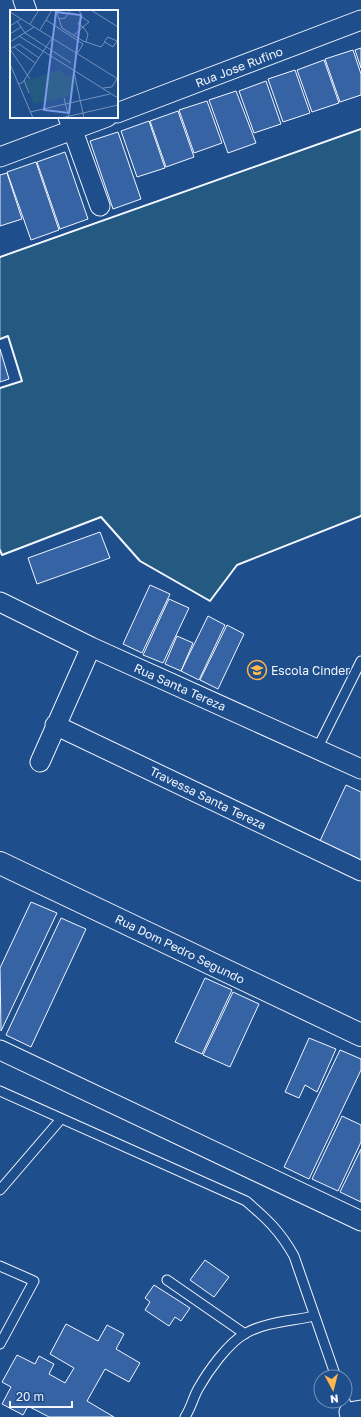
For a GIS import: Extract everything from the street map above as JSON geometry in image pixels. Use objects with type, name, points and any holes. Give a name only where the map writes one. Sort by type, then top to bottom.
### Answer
[{"type":"street","points":[[23,0],[27,10]]},
{"type":"street","name":"Rua Jose Rufino","points":[[118,113],[361,20]]},
{"type":"street","points":[[0,157],[70,124],[102,118]]},
{"type":"street","points":[[70,124],[100,206]]},
{"type":"street","points":[[0,587],[3,604]]},
{"type":"street","name":"Rua Santa Tereza","points":[[3,604],[91,647],[361,769]]},
{"type":"street","points":[[40,762],[55,725],[91,647]]},
{"type":"street","name":"Travessa Santa Tereza","points":[[55,725],[361,871]]},
{"type":"street","name":"Rua Dom Pedro Segundo","points":[[0,863],[361,1035]]},
{"type":"street","points":[[0,1050],[361,1221]]},
{"type":"lane","points":[[317,749],[361,661]]},
{"type":"lane","points":[[0,1091],[246,1201],[270,1222],[285,1239],[294,1256],[333,1369]]},
{"type":"lane","points":[[0,1190],[61,1118]]},
{"type":"lane","points":[[0,1266],[34,1281],[0,1344]]},
{"type":"lane","points":[[167,1280],[245,1334]]},
{"type":"lane","points":[[185,1417],[197,1390],[212,1367],[226,1349],[245,1334],[262,1327],[314,1316]]},
{"type":"shaded area","points":[[361,129],[361,516],[237,565],[210,601],[140,561],[101,517],[2,555],[0,550],[0,388],[22,381],[8,336],[0,339],[0,257]]},
{"type":"building","points":[[361,48],[361,68],[355,50]]},
{"type":"building","points":[[353,50],[361,74],[361,95],[340,102],[325,59]]},
{"type":"building","points":[[324,60],[339,103],[312,112],[297,70]]},
{"type":"building","points":[[295,70],[310,113],[283,122],[268,79]]},
{"type":"building","points":[[266,81],[281,124],[254,133],[239,91]]},
{"type":"building","points":[[236,91],[256,143],[228,153],[209,100]]},
{"type":"building","points":[[207,101],[222,143],[194,153],[179,110]]},
{"type":"building","points":[[178,111],[194,157],[166,167],[150,121]]},
{"type":"building","points":[[149,121],[165,168],[137,177],[121,131]]},
{"type":"building","points":[[118,132],[141,199],[113,209],[90,141]]},
{"type":"building","points":[[65,152],[88,219],[60,229],[37,162]]},
{"type":"building","points":[[36,162],[59,230],[31,240],[7,172]]},
{"type":"building","points":[[7,173],[22,219],[0,226],[0,175]]},
{"type":"building","points":[[0,349],[9,379],[0,382]]},
{"type":"building","points":[[100,532],[110,558],[37,584],[28,558]]},
{"type":"building","points":[[150,585],[170,594],[142,653],[123,644]]},
{"type":"building","points":[[169,599],[189,608],[163,663],[143,655]]},
{"type":"building","points":[[208,616],[225,625],[199,680],[181,671]]},
{"type":"building","points":[[227,625],[244,634],[218,689],[200,680]]},
{"type":"building","points":[[177,636],[193,643],[181,671],[165,664]]},
{"type":"building","points":[[346,785],[361,792],[361,863],[319,843]]},
{"type":"building","points":[[31,902],[57,913],[1,1031],[0,968]]},
{"type":"building","points":[[61,918],[86,929],[31,1047],[6,1035]]},
{"type":"building","points":[[205,978],[232,990],[202,1054],[175,1042]]},
{"type":"building","points":[[233,992],[259,1004],[230,1067],[203,1055]]},
{"type":"building","points":[[309,1038],[336,1049],[317,1092],[305,1085],[299,1098],[285,1092]]},
{"type":"building","points":[[340,1050],[361,1059],[361,1070],[309,1179],[284,1167]]},
{"type":"building","points":[[342,1116],[361,1125],[361,1142],[338,1191],[312,1179]]},
{"type":"building","points":[[361,1149],[361,1202],[340,1192]]},
{"type":"building","points":[[205,1260],[229,1277],[214,1297],[190,1280]]},
{"type":"building","points":[[154,1285],[190,1308],[181,1321],[175,1317],[169,1326],[145,1310],[150,1302],[145,1298]]},
{"type":"building","points":[[66,1324],[98,1341],[107,1325],[124,1334],[116,1349],[140,1363],[129,1382],[105,1369],[87,1401],[114,1417],[49,1417],[28,1406],[23,1415],[2,1404],[11,1387],[2,1382],[17,1355],[35,1364],[39,1356],[54,1364],[49,1374],[65,1383],[74,1368],[50,1354]]},
{"type":"wall","points":[[0,257],[361,129]]},
{"type":"wall","points":[[0,339],[8,336],[22,381],[0,388]]},
{"type":"wall","points":[[0,550],[2,555],[101,517],[140,561],[210,601],[237,565],[361,516]]},
{"type":"place","name":"Escola Cinder","points":[[257,670]]}]
